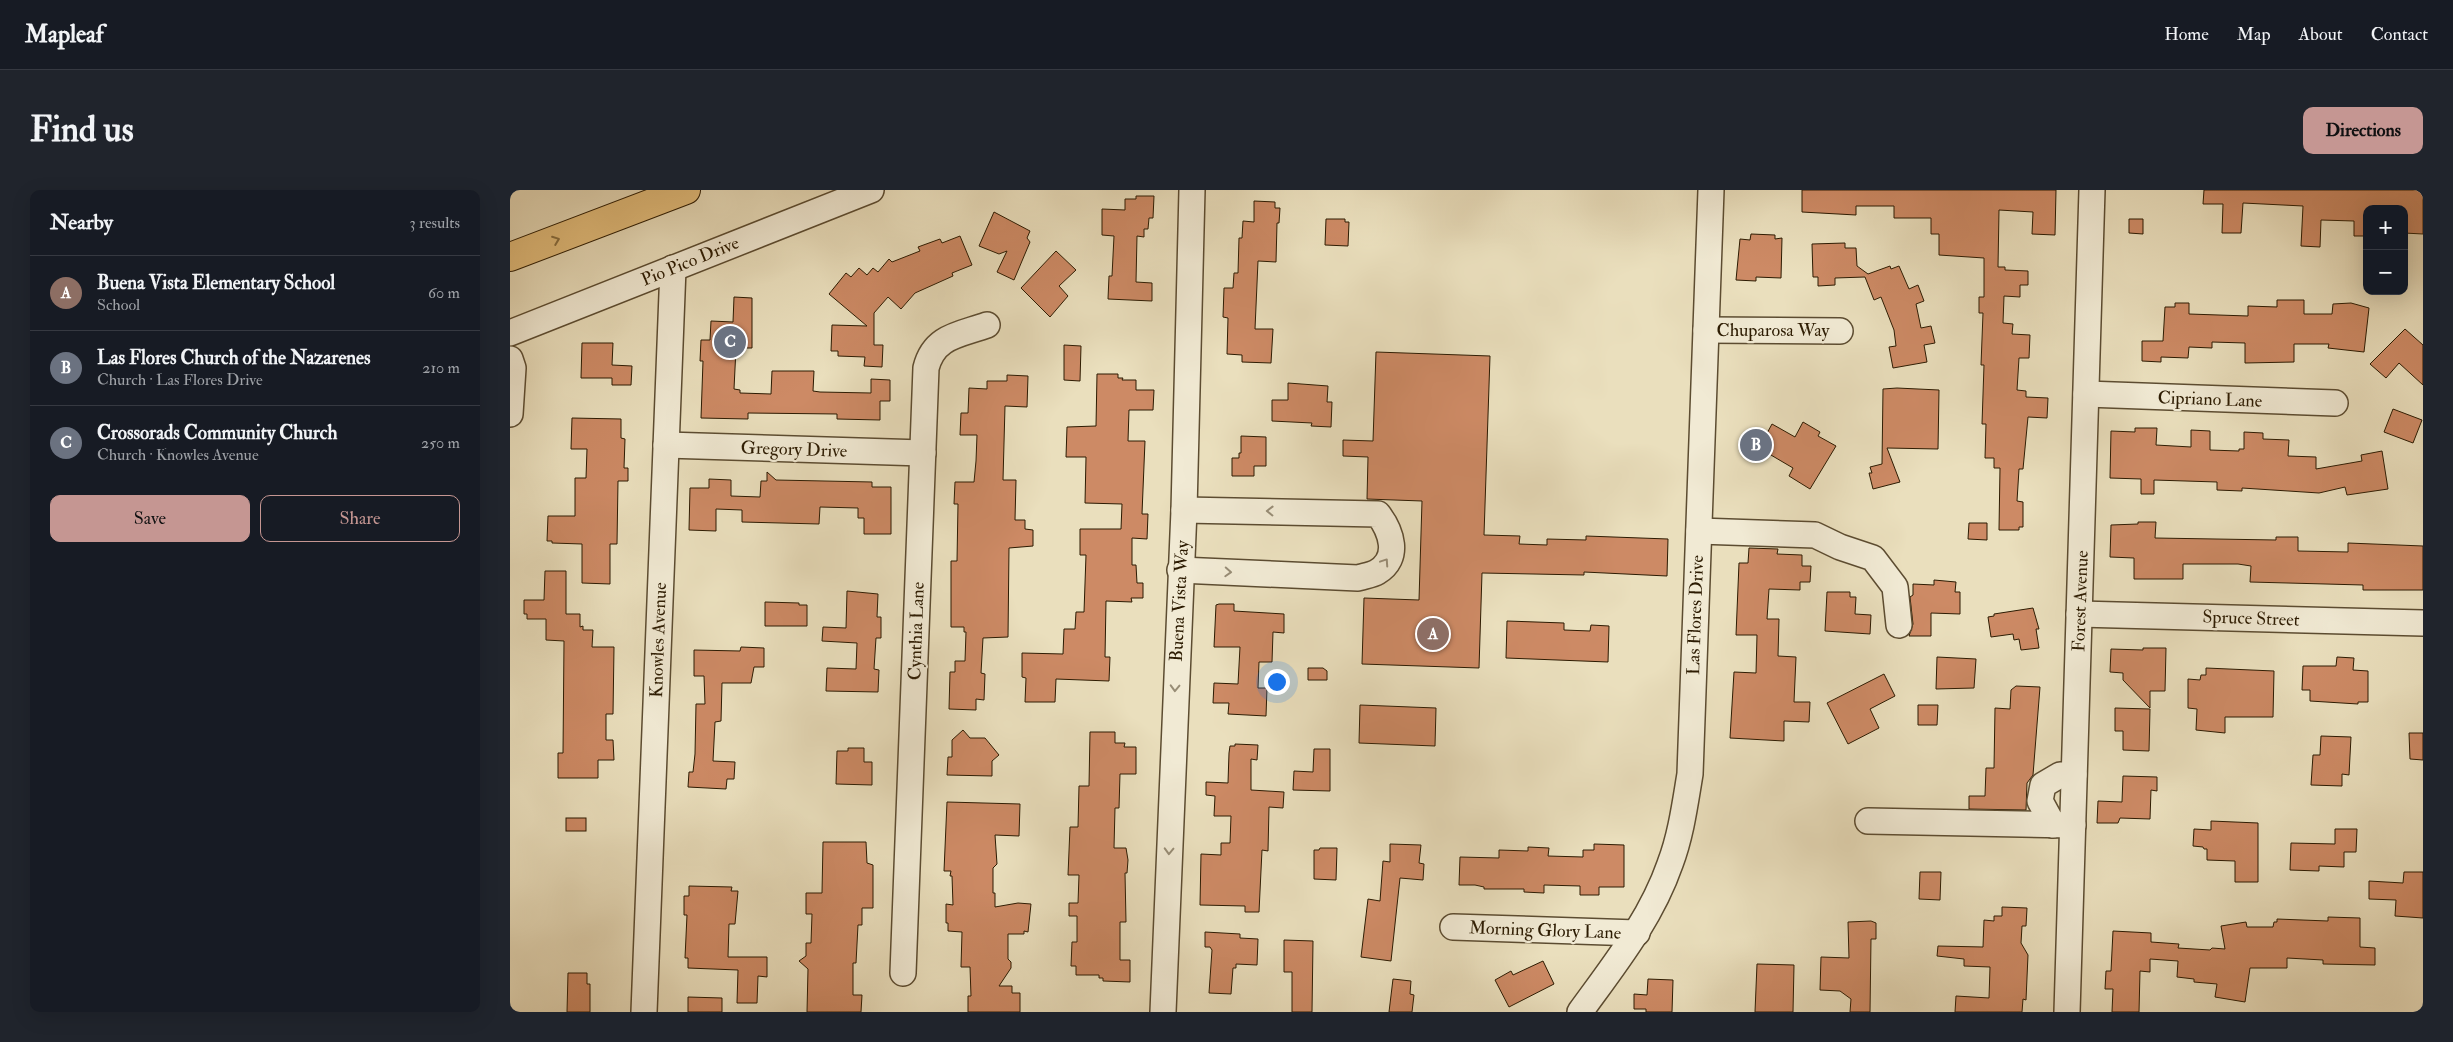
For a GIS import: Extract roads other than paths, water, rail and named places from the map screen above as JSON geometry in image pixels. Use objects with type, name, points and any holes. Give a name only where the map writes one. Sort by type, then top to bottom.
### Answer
[{"type":"highway","points":[[510,257],[686,190]]},
{"type":"street","name":"Pio Pico Drive","points":[[510,333],[871,190]]},
{"type":"street","name":"Buena Vista Way","points":[[1164,1012],[1180,570],[1184,510],[1192,190]]},
{"type":"street","name":"Las Flores Drive","points":[[1580,1012],[1637,933],[1670,865],[1690,774],[1711,190]]},
{"type":"street","name":"Forest Avenue","points":[[2067,1012],[2063,825],[2074,775],[2092,190]]},
{"type":"street","name":"Knowles Avenue","points":[[644,1012],[673,268]]},
{"type":"street","name":"Cynthia Lane","points":[[904,974],[926,368],[929,354],[942,341],[987,325]]},
{"type":"street","name":"Chuparosa Way","points":[[1706,330],[1840,331]]},
{"type":"street","points":[[510,359],[513,368],[510,414]]},
{"type":"street","name":"Cipriano Lane","points":[[2086,394],[2335,403]]},
{"type":"street","name":"Gregory Drive","points":[[666,445],[923,452]]},
{"type":"street","points":[[1180,570],[1358,578],[1378,572],[1389,560],[1392,544],[1389,528],[1378,514],[1184,510]]},
{"type":"street","points":[[1699,530],[1815,535],[1840,547],[1873,558],[1895,587],[1899,625]]},
{"type":"street","name":"Spruce Street","points":[[2080,614],[2423,623]]},
{"type":"street","points":[[2063,825],[2040,801],[2043,785],[2060,775],[2074,775]]},
{"type":"street","points":[[1868,820],[2063,825]]},
{"type":"street","name":"Morning Glory Lane","points":[[1453,927],[1637,933]]},
{"type":"place","name":"Crossorads Community Church","points":[[730,342]]},
{"type":"place","name":"Las Flores Church of the Nazarenes","points":[[1756,445]]},
{"type":"place","name":"Buena Vista Elementary School","points":[[1433,634]]}]
